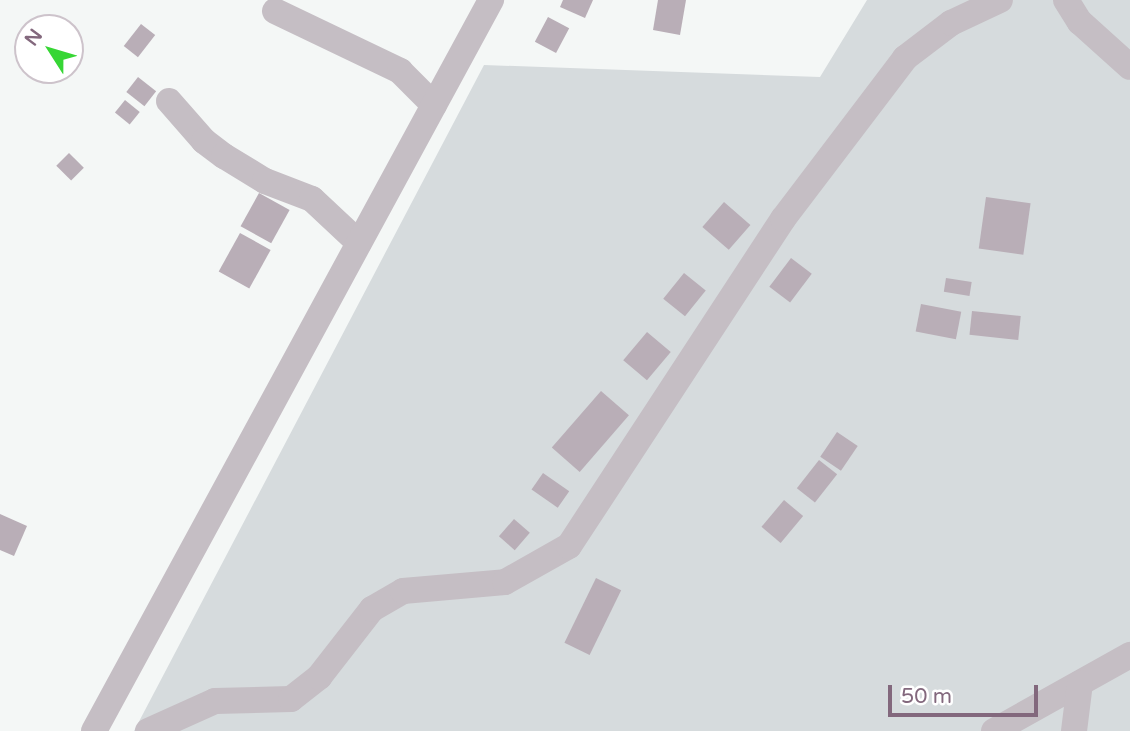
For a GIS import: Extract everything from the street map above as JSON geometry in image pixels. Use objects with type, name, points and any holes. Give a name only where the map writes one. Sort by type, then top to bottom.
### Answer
[{"type":"street","points":[[94,731],[491,0]]},
{"type":"street","points":[[148,731],[215,701],[291,699],[319,677],[372,609],[403,591],[505,582],[569,546],[783,219],[905,58],[951,23],[1000,0]]},
{"type":"street","points":[[1066,0],[1080,22],[1130,67]]},
{"type":"street","points":[[275,10],[400,71],[434,105]]},
{"type":"street","points":[[169,101],[204,141],[224,156],[265,181],[312,200],[359,243]]},
{"type":"street","points":[[994,731],[1130,655]]},
{"type":"street","points":[[1074,731],[1080,683]]},
{"type":"shaded area","points":[[867,0],[1130,0],[1130,731],[134,731],[484,65],[820,77]]},
{"type":"building","points":[[563,0],[593,0],[585,18],[560,7]]},
{"type":"building","points":[[658,0],[686,0],[680,35],[653,30]]},
{"type":"building","points":[[548,17],[569,28],[556,53],[535,42]]},
{"type":"building","points":[[141,24],[155,35],[138,57],[124,46]]},
{"type":"building","points":[[138,77],[156,91],[144,106],[126,92]]},
{"type":"building","points":[[125,100],[140,112],[130,124],[115,112]]},
{"type":"building","points":[[69,153],[84,168],[71,181],[56,166]]},
{"type":"building","points":[[259,193],[290,210],[271,243],[241,226]]},
{"type":"building","points":[[986,197],[1031,203],[1023,255],[979,248]]},
{"type":"building","points":[[724,202],[750,225],[729,250],[702,227]]},
{"type":"building","points":[[240,233],[271,250],[249,288],[219,271]]},
{"type":"building","points":[[791,258],[812,274],[790,302],[769,287]]},
{"type":"building","points":[[684,273],[706,291],[685,316],[663,299]]},
{"type":"building","points":[[946,278],[972,282],[969,296],[944,292]]},
{"type":"building","points":[[921,304],[961,312],[956,339],[916,331]]},
{"type":"building","points":[[972,311],[1021,316],[1018,340],[969,335]]},
{"type":"building","points":[[647,332],[671,352],[647,380],[623,360]]},
{"type":"building","points":[[601,391],[629,415],[580,472],[552,448]]},
{"type":"building","points":[[837,432],[858,446],[841,471],[820,457]]},
{"type":"building","points":[[819,460],[837,474],[815,503],[797,488]]},
{"type":"building","points":[[543,473],[569,491],[558,508],[532,489]]},
{"type":"building","points":[[784,500],[803,516],[781,543],[762,527]]},
{"type":"building","points":[[0,514],[27,526],[14,556],[0,550]]},
{"type":"building","points":[[514,519],[530,533],[515,550],[499,536]]},
{"type":"building","points":[[596,578],[621,590],[590,655],[564,643]]}]
